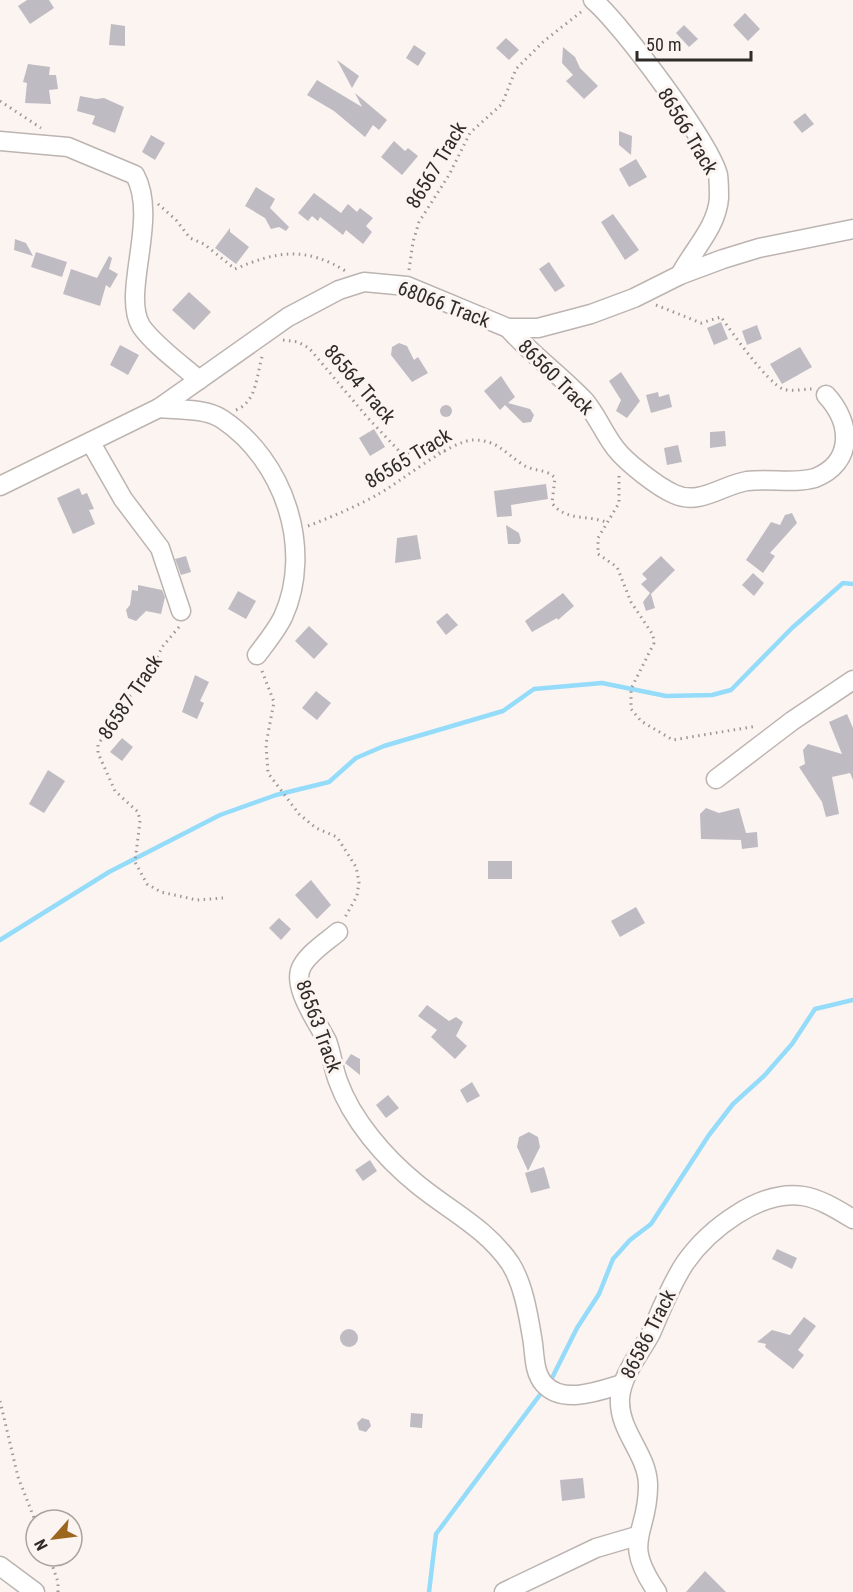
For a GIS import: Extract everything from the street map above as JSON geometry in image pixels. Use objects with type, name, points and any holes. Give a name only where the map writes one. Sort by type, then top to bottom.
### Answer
[{"type":"street","name":"86566 Track","points":[[596,2],[618,24],[682,113],[717,175],[718,199],[714,218],[680,275]]},
{"type":"street","points":[[0,141],[68,147],[132,172],[140,186],[143,233],[135,312],[145,330],[199,380]]},
{"type":"street","name":"68066 Track","points":[[0,486],[159,408],[288,317],[333,293],[364,282],[407,286],[508,328],[547,326],[591,314],[634,298],[680,275],[759,248],[853,229]]},
{"type":"street","name":"86560 Track","points":[[508,328],[533,355],[586,403],[617,450],[639,470],[674,494],[696,498],[738,482],[815,478],[838,465],[850,452],[849,426],[837,405],[826,395]]},
{"type":"street","points":[[159,408],[208,413],[221,418],[262,459],[283,496],[295,532],[294,572],[290,596],[278,627],[257,655]]},
{"type":"street","points":[[91,443],[123,499],[160,548],[181,610]]},
{"type":"street","points":[[716,779],[792,721],[853,680]]},
{"type":"street","name":"86563 Track","points":[[338,932],[301,966],[300,979],[313,1018],[327,1041],[338,1080],[356,1116],[408,1176],[489,1236],[512,1266],[533,1339],[536,1367],[543,1384],[555,1392],[573,1395],[622,1384]]},
{"type":"street","name":"86586 Track","points":[[657,1592],[638,1554],[638,1536],[648,1482],[642,1459],[625,1426],[620,1402],[622,1384],[680,1271],[699,1246],[717,1230],[758,1204],[794,1195],[816,1200],[853,1219]]},
{"type":"street","points":[[504,1592],[596,1548],[638,1536]]},
{"type":"street","points":[[0,1566],[35,1592]]},
{"type":"path","name":"86567 Track","points":[[407,286],[415,232],[470,133],[502,104],[516,69],[527,57],[576,15],[596,2]]},
{"type":"path","points":[[0,101],[68,147]]},
{"type":"path","points":[[140,186],[176,220],[190,238],[204,244],[235,269],[267,255],[298,253],[332,262],[364,282]]},
{"type":"path","points":[[634,298],[701,323],[721,317],[744,350],[775,384],[785,390],[817,389],[826,395]]},
{"type":"path","name":"86564 Track","points":[[274,344],[282,340],[298,342],[309,348],[401,453],[445,451]]},
{"type":"path","points":[[221,418],[248,404],[263,354],[268,349]]},
{"type":"path","name":"86565 Track","points":[[295,532],[375,496],[462,442],[492,442],[524,466],[550,473],[555,478],[552,503],[557,510],[566,515],[606,522]]},
{"type":"path","points":[[617,450],[619,503],[598,538],[598,554],[618,567],[631,602],[653,635],[654,644],[631,689],[631,710],[641,721],[673,740],[758,726]]},
{"type":"path","name":"86587 Track","points":[[181,610],[181,623],[163,646],[142,684],[124,702],[98,745],[98,753],[115,791],[138,812],[140,821],[135,862],[147,884],[161,892],[197,900],[223,898]]},
{"type":"path","points":[[257,655],[274,702],[266,744],[268,773],[299,814],[316,828],[337,837],[356,867],[357,896],[338,932]]},
{"type":"path","points":[[0,1401],[18,1477],[30,1508]]},
{"type":"path","points":[[53,1568],[58,1582],[58,1592]]},
{"type":"building","points":[[27,0],[49,0],[54,8],[30,24],[18,6]]},
{"type":"building","points":[[745,13],[760,29],[748,41],[733,25]]},
{"type":"building","points":[[111,24],[125,26],[125,46],[109,45]]},
{"type":"building","points":[[684,25],[698,39],[689,47],[676,33]]},
{"type":"building","points":[[506,38],[519,50],[509,60],[496,48]]},
{"type":"building","points":[[414,45],[426,53],[418,66],[406,58]]},
{"type":"building","points":[[563,47],[575,57],[580,68],[598,86],[584,99],[566,81],[573,75],[562,63]]},
{"type":"building","points":[[337,60],[359,76],[352,88]]},
{"type":"building","points":[[28,64],[50,67],[49,75],[56,75],[58,89],[49,90],[51,104],[25,103],[27,83],[23,82]]},
{"type":"building","points":[[317,80],[362,107],[355,93],[387,120],[379,130],[373,125],[365,137],[334,111],[307,95]]},
{"type":"building","points":[[80,96],[104,98],[124,107],[115,133],[92,124],[95,116],[77,111]]},
{"type":"building","points":[[805,113],[814,124],[802,133],[793,122]]},
{"type":"building","points":[[619,131],[632,136],[631,155],[619,145]]},
{"type":"building","points":[[151,135],[165,143],[155,160],[142,152]]},
{"type":"building","points":[[394,141],[405,151],[408,148],[418,156],[402,175],[381,157]]},
{"type":"building","points":[[636,159],[647,177],[629,187],[619,169]]},
{"type":"building","points":[[256,187],[275,199],[270,208],[289,227],[286,231],[279,227],[271,229],[265,218],[245,206]]},
{"type":"building","points":[[314,193],[341,213],[348,204],[357,212],[360,208],[373,218],[366,226],[372,232],[363,244],[346,230],[343,235],[320,217],[318,221],[312,216],[308,221],[298,213]]},
{"type":"building","points":[[613,214],[639,250],[625,260],[601,222]]},
{"type":"building","points":[[230,228],[230,232],[249,247],[236,264],[215,248]]},
{"type":"building","points":[[15,239],[26,243],[33,256],[14,250]]},
{"type":"building","points":[[36,252],[67,262],[62,277],[31,267]]},
{"type":"building","points":[[109,256],[112,258],[109,269],[118,274],[110,288],[106,285],[100,306],[63,294],[71,269],[97,278]]},
{"type":"building","points":[[549,262],[565,286],[555,292],[539,269]]},
{"type":"building","points":[[189,292],[211,312],[194,330],[172,310]]},
{"type":"building","points":[[721,322],[728,339],[714,345],[707,328]]},
{"type":"building","points":[[757,325],[762,339],[747,345],[742,331]]},
{"type":"building","points":[[399,343],[407,346],[414,360],[418,357],[428,373],[412,382],[391,355],[392,347]]},
{"type":"building","points":[[120,345],[139,355],[128,375],[110,365]]},
{"type":"building","points":[[800,347],[812,367],[782,384],[770,364]]},
{"type":"building","points":[[621,372],[640,401],[627,418],[616,411],[621,400],[609,381]]},
{"type":"building","points":[[501,376],[515,397],[508,403],[530,409],[534,415],[531,422],[523,423],[505,405],[500,410],[484,391]]},
{"type":"building","points":[[658,392],[659,397],[669,394],[672,407],[651,413],[646,395]]},
{"type":"building","points":[[448,405],[452,411],[448,417],[444,417],[440,409]]},
{"type":"building","points":[[374,429],[385,447],[370,456],[359,438]]},
{"type":"building","points":[[725,431],[726,446],[710,448],[710,432]]},
{"type":"building","points":[[678,445],[682,462],[667,465],[664,448]]},
{"type":"building","points":[[546,484],[548,499],[511,505],[512,516],[497,517],[494,491]]},
{"type":"building","points":[[79,488],[82,495],[87,493],[94,509],[89,510],[95,524],[73,534],[57,498]]},
{"type":"building","points":[[792,513],[797,523],[770,553],[775,556],[763,573],[746,560],[771,522],[780,525],[785,515]]},
{"type":"building","points":[[506,525],[519,533],[521,541],[519,544],[508,544]]},
{"type":"building","points":[[417,535],[421,559],[395,563],[397,538]]},
{"type":"building","points":[[186,556],[191,572],[181,575],[175,559]]},
{"type":"building","points":[[661,556],[675,570],[651,594],[655,608],[646,611],[643,602],[650,593],[641,584],[647,579],[642,574]]},
{"type":"building","points":[[753,573],[764,583],[754,596],[742,585]]},
{"type":"building","points":[[138,585],[162,590],[165,597],[161,614],[146,611],[136,621],[128,618],[126,610],[130,605],[132,590],[138,591]]},
{"type":"building","points":[[238,591],[256,601],[246,619],[228,609]]},
{"type":"building","points":[[563,593],[574,606],[558,620],[557,618],[532,632],[525,621]]},
{"type":"building","points":[[447,613],[458,625],[446,635],[436,622]]},
{"type":"building","points":[[309,626],[328,644],[314,659],[295,641]]},
{"type":"building","points":[[195,675],[209,682],[200,701],[204,703],[197,719],[182,712]]},
{"type":"building","points":[[316,691],[331,703],[317,720],[302,708]]},
{"type":"building","points":[[847,714],[853,728],[853,780],[850,773],[832,777],[839,814],[826,817],[822,802],[799,767],[805,764],[803,750],[808,744],[842,754],[829,722]]},
{"type":"building","points":[[122,738],[133,747],[122,761],[110,752]]},
{"type":"building","points":[[48,770],[65,781],[44,813],[29,804]]},
{"type":"building","points":[[706,808],[719,813],[739,808],[746,833],[757,832],[758,847],[742,849],[741,840],[701,839],[700,814]]},
{"type":"building","points":[[488,861],[512,861],[512,879],[488,879]]},
{"type":"building","points":[[311,880],[331,905],[317,919],[295,895]]},
{"type":"building","points":[[636,907],[645,923],[620,937],[611,921]]},
{"type":"building","points":[[279,918],[291,929],[281,940],[269,928]]},
{"type":"building","points":[[427,1005],[449,1021],[456,1017],[463,1022],[456,1036],[467,1046],[455,1059],[431,1037],[437,1030],[418,1016]]},
{"type":"building","points":[[351,1054],[360,1059],[360,1075],[345,1063]]},
{"type":"building","points":[[472,1082],[480,1096],[467,1103],[460,1090]]},
{"type":"building","points":[[388,1095],[399,1108],[386,1118],[376,1105]]},
{"type":"building","points":[[529,1132],[538,1137],[540,1147],[528,1171],[517,1147],[519,1137]]},
{"type":"building","points":[[370,1160],[377,1171],[363,1181],[355,1170]]},
{"type":"building","points":[[544,1167],[550,1188],[531,1193],[525,1173]]},
{"type":"building","points":[[777,1249],[797,1258],[792,1269],[772,1259]]},
{"type":"building","points":[[804,1317],[816,1326],[798,1350],[804,1355],[793,1369],[765,1347],[766,1344],[757,1342],[772,1330],[790,1335]]},
{"type":"building","points":[[349,1329],[355,1332],[358,1338],[355,1344],[349,1347],[343,1344],[340,1338],[343,1332]]},
{"type":"building","points":[[411,1413],[423,1414],[422,1428],[410,1427]]},
{"type":"building","points":[[362,1418],[369,1420],[371,1426],[366,1432],[359,1430],[357,1423]]},
{"type":"building","points":[[583,1478],[585,1498],[562,1501],[560,1480]]},
{"type":"building","points":[[705,1571],[726,1592],[686,1592]]},
{"type":"waterway","points":[[0,940],[109,872],[220,815],[276,795],[329,782],[356,758],[384,746],[503,711],[534,689],[602,683],[666,696],[712,695],[731,690],[792,628],[843,583],[853,584]]},
{"type":"waterway","points":[[550,1382],[577,1328],[599,1294],[613,1259],[630,1240],[651,1224],[709,1135],[733,1104],[764,1076],[792,1044],[815,1009],[853,1000]]},
{"type":"waterway","points":[[429,1592],[436,1534],[545,1388]]}]
